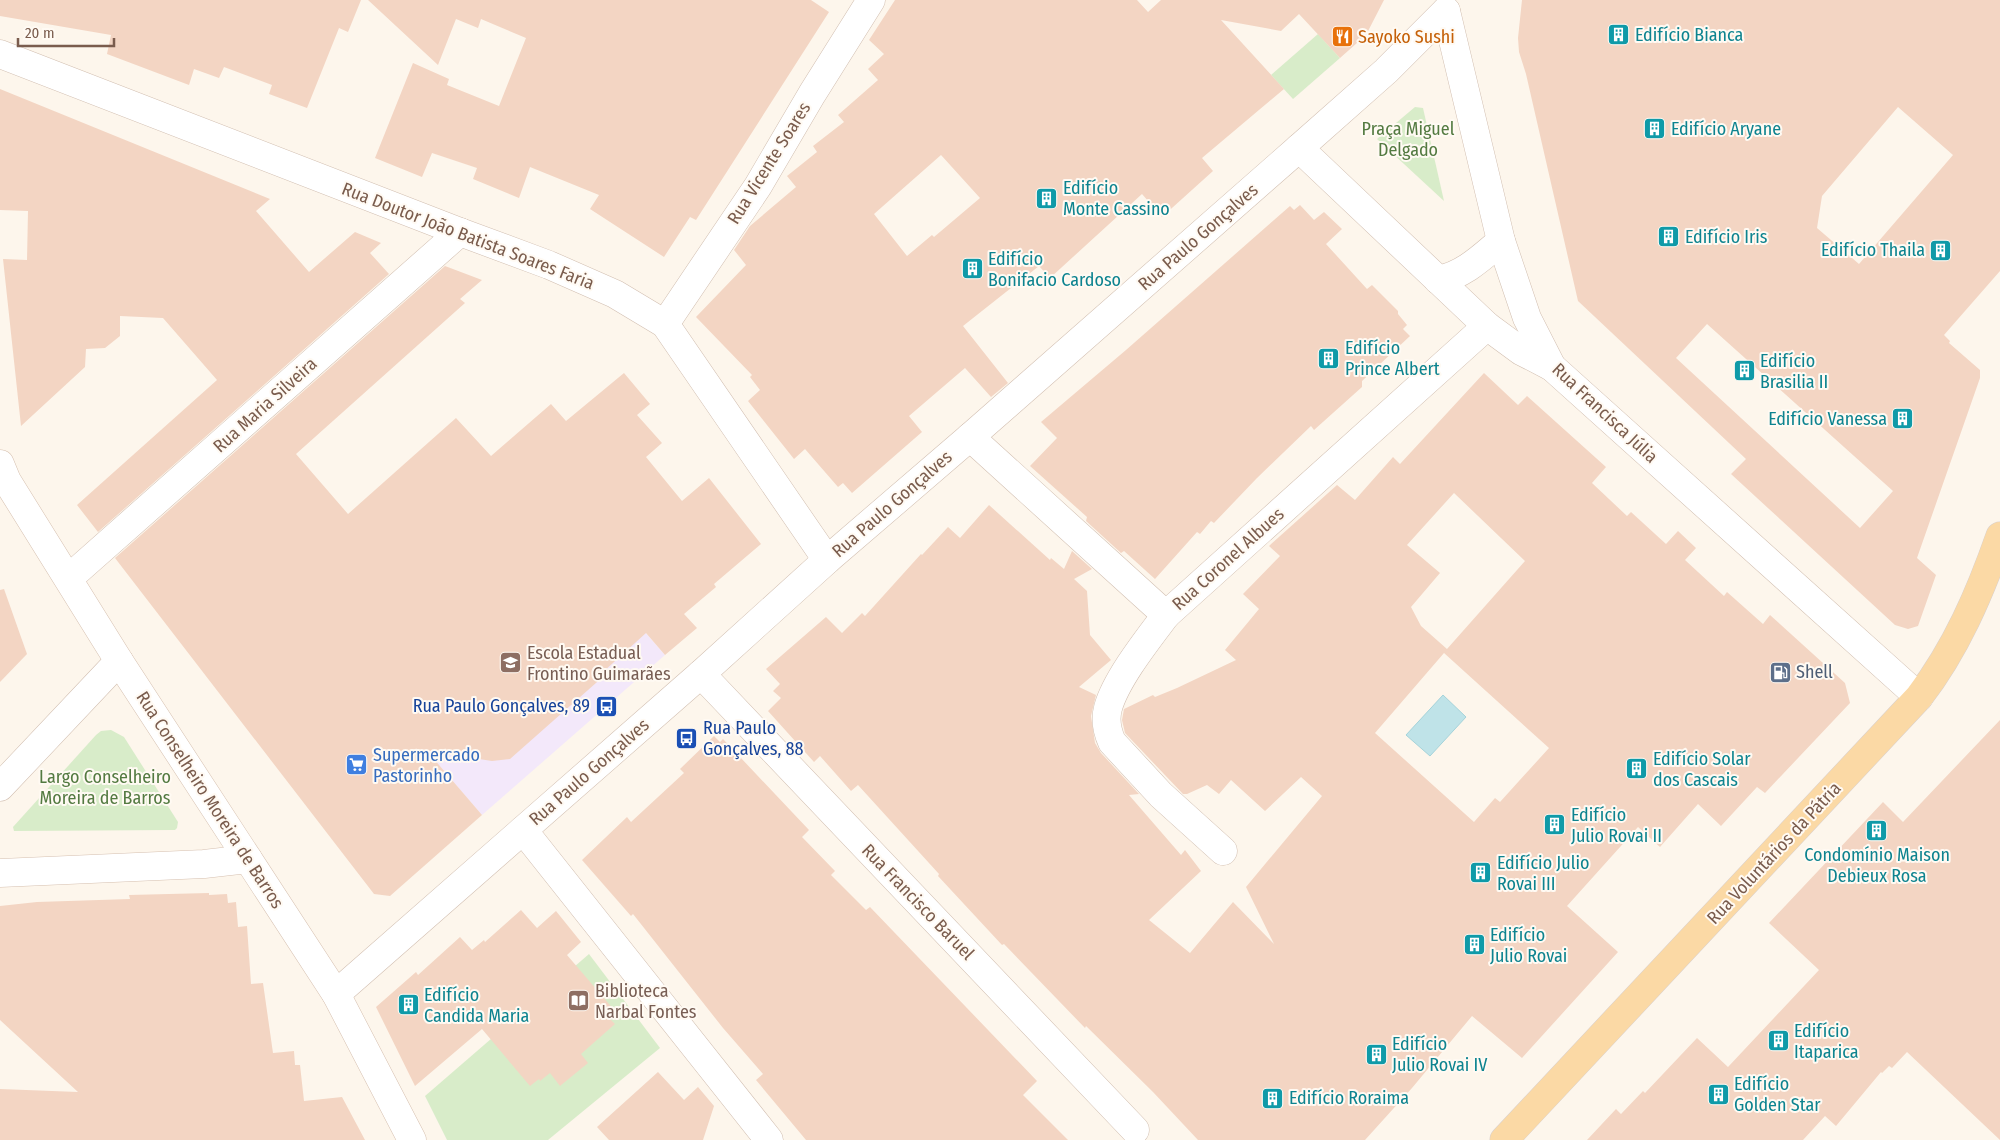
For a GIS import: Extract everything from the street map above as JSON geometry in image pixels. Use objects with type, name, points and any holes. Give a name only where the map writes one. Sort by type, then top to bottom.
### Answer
[{"type":"main road","name":"Rua Voluntários da Pátria","points":[[1504,1140],[1919,697],[1939,670],[1960,633],[1978,594],[2000,536]]},
{"type":"street","name":"Rua Vicente Soares","points":[[665,324],[758,186],[870,0]]},
{"type":"street","name":"Rua Paulo Gonçalves","points":[[336,994],[827,560],[970,437],[1386,71],[1445,5]]},
{"type":"street","name":"Rua Francisca Júlia","points":[[1445,5],[1501,240],[1527,318],[1552,367],[1919,697]]},
{"type":"street","name":"Rua Doutor João Batista Soares Faria","points":[[0,54],[549,265],[607,291],[665,324],[827,560]]},
{"type":"street","points":[[1299,148],[1487,326],[1521,351],[1552,367]]},
{"type":"street","name":"Rua Maria Silveira","points":[[69,578],[460,232]]},
{"type":"street","points":[[1438,280],[1450,278],[1464,270],[1480,259],[1501,240]]},
{"type":"street","name":"Rua Coronel Albues","points":[[970,437],[1166,615],[1487,326]]},
{"type":"street","name":"Rua Conselheiro Moreira de Barros","points":[[0,464],[7,481],[119,661],[336,994],[412,1140]]},
{"type":"street","points":[[1166,615],[1141,648],[1108,707],[1108,732],[1112,742],[1161,795],[1223,851]]},
{"type":"street","points":[[0,787],[119,661]]},
{"type":"street","name":"Rua Francisco Baruel","points":[[700,674],[1135,1130]]},
{"type":"street","points":[[522,830],[769,1140]]},
{"type":"street","points":[[0,873],[204,864],[248,859]]},
{"type":"shaded area","name":"Escola Estadual Frontino Guimarães","points":[[538,510],[665,655],[482,815],[356,670]]},
{"type":"green space","points":[[1318,34],[1340,58],[1293,99],[1271,75]]},
{"type":"green space","name":"Praça Miguel Delgado","points":[[1415,107],[1423,108],[1444,201],[1377,139]]},
{"type":"green space","name":"Largo Conselheiro Moreira de Barros","points":[[111,730],[124,737],[178,822],[177,828],[175,830],[14,831],[13,827],[96,735],[101,731]]},
{"type":"green space","name":"Biblioteca Narbal Fontes","points":[[589,954],[660,1048],[548,1140],[447,1140],[425,1096]]},
{"type":"water","points":[[1443,695],[1466,717],[1430,756],[1406,735]]},
{"type":"building","points":[[0,0],[361,0],[348,32],[339,28],[307,108],[269,94],[272,85],[224,67],[219,78],[194,69],[189,85],[107,54],[111,35],[0,16]]},
{"type":"building","points":[[368,0],[811,0],[829,12],[696,220],[690,217],[664,257],[590,209],[599,195],[530,167],[519,198],[473,179],[477,168],[432,153],[422,177],[375,158],[413,63],[449,79],[447,85],[499,106],[526,38],[481,19],[478,28],[456,19],[438,65]]},
{"type":"building","points":[[895,0],[1137,0],[1148,12],[1161,0],[1384,0],[1366,35],[1340,58],[1299,14],[1281,31],[1221,20],[1284,89],[1202,158],[1213,171],[1162,217],[1142,194],[1050,278],[1039,266],[963,326],[1008,383],[991,397],[965,368],[909,416],[922,432],[852,493],[843,483],[838,487],[805,449],[794,459],[748,401],[760,390],[750,377],[752,375],[696,317],[746,265],[734,250],[750,226],[796,187],[787,176],[817,152],[813,146],[844,122],[838,115],[878,80],[868,69],[884,54],[869,40]],"holes":[[[941,155],[980,198],[934,237],[932,235],[907,256],[874,214]]]},
{"type":"building","points":[[1522,0],[2000,0],[2000,271],[1944,335],[1950,341],[1949,343],[1980,370],[1980,378],[1917,558],[1936,575],[1918,626],[1908,629],[1895,625],[1731,474],[1746,459],[1578,301],[1526,74],[1519,52],[1518,38]],"holes":[[[1898,107],[1953,155],[1859,264],[1817,228],[1822,196]],[[1707,324],[1893,491],[1860,528],[1676,358]]]},
{"type":"building","points":[[0,89],[270,199],[256,211],[309,272],[355,232],[381,243],[370,253],[389,274],[98,532],[77,505],[217,380],[163,318],[120,316],[120,336],[105,348],[86,349],[85,367],[21,426],[3,259],[27,260],[28,211],[0,210]]},
{"type":"building","points":[[1300,205],[1314,220],[1324,212],[1342,229],[1326,244],[1367,289],[1372,285],[1398,311],[1398,314],[1407,325],[1403,329],[1410,336],[1362,381],[1362,387],[1314,430],[1311,426],[1214,523],[1211,521],[1200,534],[1197,532],[1155,579],[1124,551],[1121,553],[1086,521],[1087,517],[1030,466],[1057,438],[1041,422],[1290,206],[1294,210]]},
{"type":"building","points":[[445,266],[482,280],[460,299],[465,303],[296,454],[348,514],[456,418],[491,456],[551,404],[566,421],[624,373],[650,404],[637,415],[662,443],[646,457],[682,501],[709,478],[761,544],[714,584],[716,587],[684,614],[697,628],[665,655],[646,633],[603,672],[605,675],[510,759],[492,761],[427,751],[482,815],[390,896],[374,894],[115,558]]},
{"type":"building","points":[[1484,373],[1518,405],[1527,396],[1606,467],[1592,483],[1627,516],[1631,512],[1666,544],[1678,531],[1696,548],[1685,560],[1724,596],[1727,592],[1763,624],[1770,615],[1845,683],[1850,703],[1765,793],[1757,787],[1721,826],[1698,804],[1660,847],[1638,827],[1567,906],[1618,952],[1522,1058],[1472,1016],[1412,1088],[1365,1140],[1198,1140],[1153,1092],[1086,1026],[1085,1028],[1004,944],[1002,945],[858,785],[851,791],[820,756],[814,762],[768,711],[781,698],[773,691],[780,684],[766,669],[826,617],[842,633],[862,613],[865,616],[948,527],[960,538],[989,505],[1050,560],[1051,558],[1064,569],[1072,551],[1092,569],[1074,579],[1087,591],[1090,635],[1111,660],[1079,687],[1096,695],[1091,716],[1095,743],[1101,753],[1139,794],[1129,795],[1181,855],[1185,850],[1201,871],[1149,920],[1190,953],[1233,902],[1274,944],[1246,887],[1322,796],[1301,777],[1265,811],[1231,780],[1219,794],[1207,785],[1183,794],[1125,733],[1122,720],[1124,709],[1153,695],[1155,697],[1177,688],[1236,660],[1225,650],[1259,609],[1243,594],[1280,556],[1269,546],[1337,485],[1355,500],[1393,457],[1400,464]],"holes":[[[1454,493],[1525,561],[1447,649],[1421,626],[1411,607],[1440,573],[1407,545]],[[1444,653],[1549,748],[1500,802],[1495,798],[1474,822],[1375,733]]]},
{"type":"building","points":[[4,589],[27,654],[0,682],[0,590]]},
{"type":"building","points":[[2000,720],[2000,1140],[1907,1052],[1892,1068],[1889,1066],[1881,1072],[1836,1126],[1825,1116],[1803,1140],[1587,1140],[1616,1109],[1621,1114],[1643,1091],[1645,1093],[1697,1038],[1728,1067],[1819,970],[1769,923],[1883,802],[1903,822]]},
{"type":"building","points":[[714,736],[720,742],[723,739],[809,830],[802,837],[835,871],[831,875],[866,910],[870,907],[1037,1081],[1023,1095],[1068,1140],[806,1140],[756,1080],[763,1074],[723,1028],[633,914],[631,916],[582,860],[627,817],[631,822],[684,773],[680,769]]},
{"type":"building","points":[[209,893],[209,895],[227,894],[228,903],[236,902],[238,927],[247,926],[251,984],[263,983],[273,1053],[294,1051],[295,1065],[300,1065],[304,1101],[342,1097],[365,1140],[0,1140],[0,1089],[78,1092],[0,1020],[0,906],[37,902],[130,899],[129,895]]},
{"type":"building","points":[[521,910],[537,928],[556,911],[581,942],[567,955],[615,1011],[608,1017],[615,1024],[581,1054],[588,1063],[560,1086],[550,1073],[530,1086],[482,1029],[415,1086],[376,1007],[416,972],[418,975],[460,937],[472,950],[484,940],[485,942]]},
{"type":"building","points":[[658,1072],[684,1100],[698,1087],[714,1106],[703,1140],[609,1140],[597,1127]]},
{"type":"place","name":"Edifício Bianca","points":[[1619,35]]},
{"type":"place","name":"Sayoko Sushi","points":[[1342,37]]},
{"type":"place","name":"Edifício Aryane","points":[[1655,129]]},
{"type":"place","name":"Edifício Monte Cassino","points":[[1047,198]]},
{"type":"place","name":"Edifício Iris","points":[[1669,237]]},
{"type":"place","name":"Edifício Thaila","points":[[1941,250]]},
{"type":"place","name":"Edifício Bonifacio Cardoso","points":[[972,269]]},
{"type":"place","name":"Edifício Prince Albert","points":[[1329,358]]},
{"type":"place","name":"Edifício Brasilia II","points":[[1744,371]]},
{"type":"place","name":"Edifício Vanessa","points":[[1903,419]]},
{"type":"place","name":"Escola Estadual Frontino Guimarães","points":[[511,663]]},
{"type":"place","name":"Shell","points":[[1780,672]]},
{"type":"place","name":"Rua Paulo Gonçalves, 89","points":[[606,706]]},
{"type":"place","name":"Rua Paulo Gonçalves, 88","points":[[687,738]]},
{"type":"place","name":"Supermercado Pastorinho","points":[[357,765]]},
{"type":"place","name":"Edifício Solar dos Cascais","points":[[1637,769]]},
{"type":"place","name":"Edifício Julio Rovai II","points":[[1555,825]]},
{"type":"place","name":"Condomínio Maison Debieux Rosa","points":[[1877,830]]},
{"type":"place","name":"Edifício Julio Rovai III","points":[[1481,873]]},
{"type":"place","name":"Edifício Julio Rovai","points":[[1474,945]]},
{"type":"place","name":"Biblioteca Narbal Fontes","points":[[579,1001]]},
{"type":"place","name":"Edifício Candida Maria","points":[[408,1005]]},
{"type":"place","name":"Edifício Itaparica","points":[[1778,1041]]},
{"type":"place","name":"Edifício Julio Rovai IV","points":[[1376,1054]]},
{"type":"place","name":"Edifício Golden Star","points":[[1718,1094]]},
{"type":"place","name":"Edifício Roraima","points":[[1273,1098]]}]
